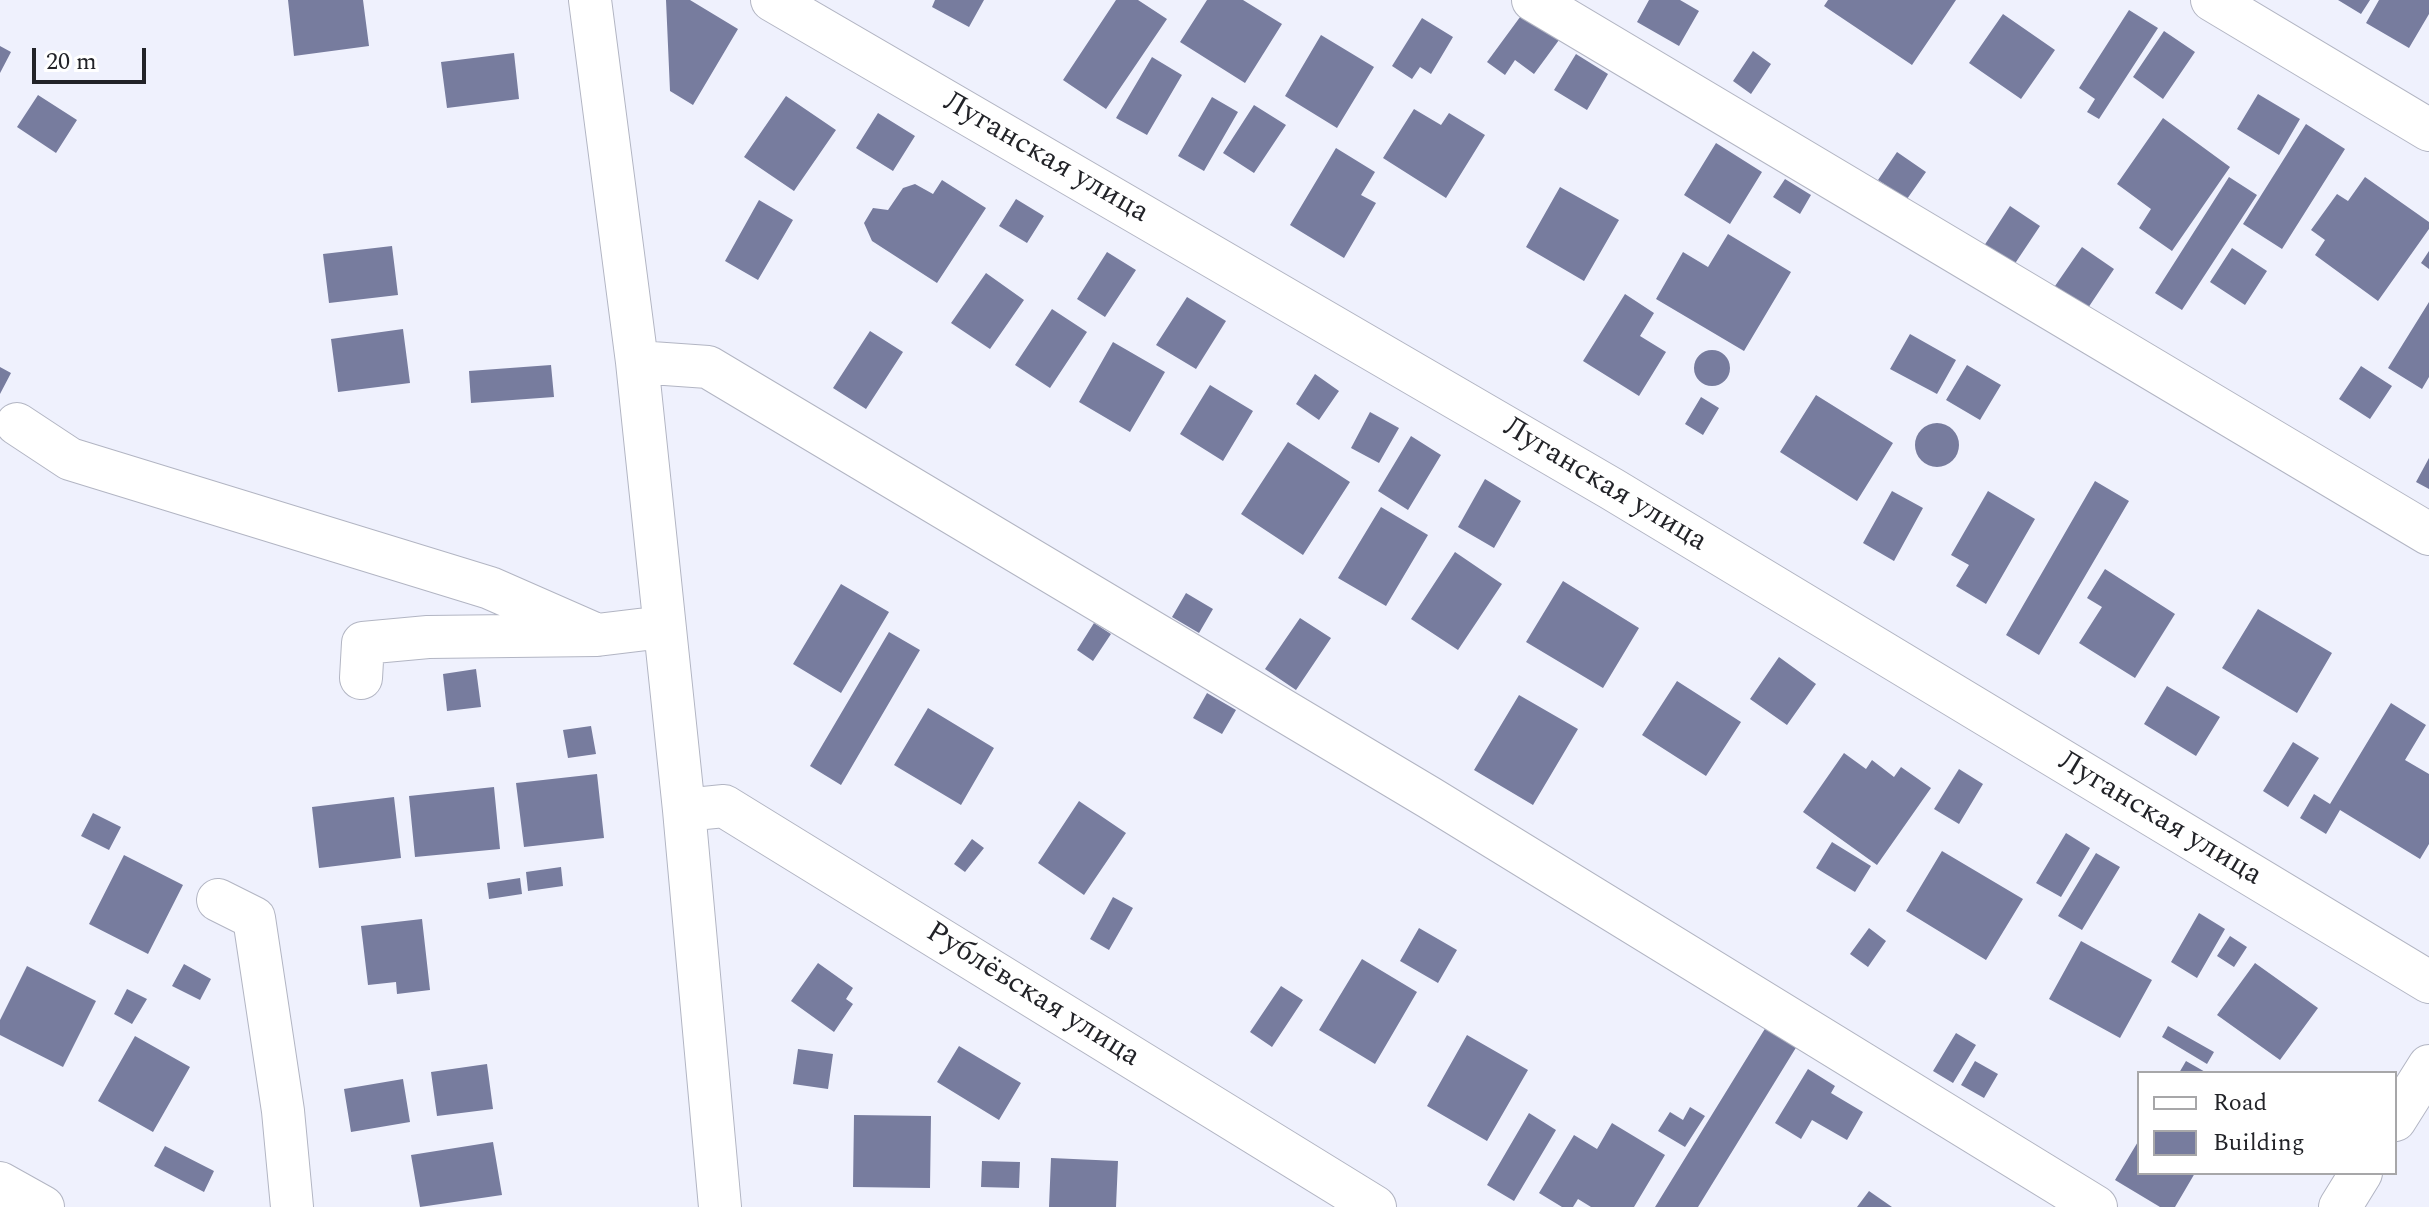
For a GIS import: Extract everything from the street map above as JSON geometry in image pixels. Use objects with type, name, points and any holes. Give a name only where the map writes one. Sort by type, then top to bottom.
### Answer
[{"type":"street","points":[[590,0],[637,362],[684,810],[720,1207]]},
{"type":"street","name":"Луганская улица","points":[[772,0],[1612,489],[2429,982]]},
{"type":"street","points":[[1533,0],[2429,534]]},
{"type":"street","points":[[2212,0],[2429,130]]},
{"type":"street","points":[[637,362],[708,367],[1430,798],[2096,1207]]},
{"type":"street","points":[[17,424],[70,459],[490,588],[597,635]]},
{"type":"street","points":[[361,678],[363,643],[428,637],[597,635],[663,627]]},
{"type":"street","name":"Рублёвская улица","points":[[684,810],[724,806],[1375,1207]]},
{"type":"street","points":[[218,900],[254,918],[283,1111],[292,1207]]},
{"type":"street","points":[[2397,1117],[2429,1066]]},
{"type":"street","points":[[2340,1207],[2360,1175]]},
{"type":"street","points":[[0,1183],[43,1207]]},
{"type":"building","points":[[288,0],[363,0],[369,46],[294,56]]},
{"type":"building","points":[[666,0],[690,0],[738,29],[693,105],[670,91]]},
{"type":"building","points":[[935,0],[984,0],[969,27],[932,7]]},
{"type":"building","points":[[1116,0],[1138,0],[1167,19],[1106,109],[1063,80]]},
{"type":"building","points":[[1207,0],[1243,0],[1282,24],[1245,83],[1180,42]]},
{"type":"building","points":[[1649,0],[1680,0],[1699,11],[1679,46],[1637,22]]},
{"type":"building","points":[[1828,0],[1956,0],[1912,65],[1824,6]]},
{"type":"building","points":[[2338,0],[2370,0],[2361,14]]},
{"type":"building","points":[[2379,0],[2429,0],[2429,14],[2409,48],[2366,23]]},
{"type":"building","points":[[2129,10],[2158,28],[2099,119],[2087,112],[2095,99],[2079,88]]},
{"type":"building","points":[[1523,13],[1559,40],[1534,74],[1515,60],[1505,75],[1487,62]]},
{"type":"building","points":[[2003,14],[2055,50],[2021,99],[1969,63]]},
{"type":"building","points":[[1422,18],[1453,37],[1431,74],[1420,67],[1412,79],[1392,66]]},
{"type":"building","points":[[2164,31],[2195,52],[2163,99],[2133,77]]},
{"type":"building","points":[[1321,35],[1374,67],[1337,128],[1285,96]]},
{"type":"building","points":[[0,46],[11,52],[0,73]]},
{"type":"building","points":[[1753,51],[1771,64],[1751,94],[1733,81]]},
{"type":"building","points":[[514,53],[519,99],[447,108],[441,62]]},
{"type":"building","points":[[1576,54],[1608,74],[1587,110],[1554,90]]},
{"type":"building","points":[[1152,57],[1182,75],[1147,135],[1116,118]]},
{"type":"building","points":[[2258,94],[2300,119],[2279,155],[2237,129]]},
{"type":"building","points":[[38,95],[77,120],[56,153],[17,127]]},
{"type":"building","points":[[786,96],[836,130],[794,191],[744,157]]},
{"type":"building","points":[[1212,97],[1238,112],[1204,171],[1178,156]]},
{"type":"building","points":[[1254,105],[1286,125],[1254,173],[1223,153]]},
{"type":"building","points":[[1414,109],[1441,125],[1449,113],[1485,135],[1446,198],[1383,158]]},
{"type":"building","points":[[878,113],[915,136],[893,171],[856,148]]},
{"type":"building","points":[[2163,118],[2230,167],[2172,251],[2139,228],[2151,209],[2117,184]]},
{"type":"building","points":[[2306,124],[2345,149],[2282,249],[2243,224]]},
{"type":"building","points":[[1716,143],[1762,172],[1730,224],[1684,195]]},
{"type":"building","points":[[1336,148],[1375,172],[1361,195],[1376,203],[1344,258],[1290,225]]},
{"type":"building","points":[[1897,152],[1926,172],[1907,199],[1878,180]]},
{"type":"building","points":[[2229,177],[2257,195],[2182,310],[2155,293]]},
{"type":"building","points":[[2365,177],[2429,222],[2429,229],[2378,301],[2315,255],[2325,240],[2311,230],[2337,194],[2348,201]]},
{"type":"building","points":[[1785,179],[1811,195],[1800,214],[1773,197]]},
{"type":"building","points":[[942,180],[986,208],[937,283],[872,241],[864,223],[873,208],[888,210],[903,188],[915,184],[933,194]]},
{"type":"building","points":[[1560,187],[1619,220],[1584,281],[1526,247]]},
{"type":"building","points":[[1016,199],[1044,216],[1027,243],[999,226]]},
{"type":"building","points":[[759,200],[793,220],[758,280],[725,261]]},
{"type":"building","points":[[2010,206],[2040,226],[2012,268],[1982,249]]},
{"type":"building","points":[[1728,234],[1791,272],[1744,351],[1656,299],[1683,252],[1708,267]]},
{"type":"building","points":[[392,246],[398,295],[329,303],[323,254]]},
{"type":"building","points":[[2082,247],[2114,269],[2088,308],[2055,286]]},
{"type":"building","points":[[2232,248],[2267,271],[2245,305],[2210,282]]},
{"type":"building","points":[[2429,251],[2429,269],[2421,263]]},
{"type":"building","points":[[1107,252],[1136,270],[1105,317],[1077,299]]},
{"type":"building","points":[[986,273],[1024,300],[990,349],[951,323]]},
{"type":"building","points":[[1625,294],[1654,313],[1640,336],[1666,352],[1639,396],[1583,361]]},
{"type":"building","points":[[1187,297],[1226,321],[1196,369],[1156,345]]},
{"type":"building","points":[[2429,302],[2429,377],[2422,389],[2388,368]]},
{"type":"building","points":[[1052,309],[1087,332],[1050,388],[1015,365]]},
{"type":"building","points":[[403,329],[410,383],[338,392],[331,339]]},
{"type":"building","points":[[870,331],[903,352],[866,409],[833,388]]},
{"type":"building","points":[[1910,334],[1956,360],[1937,394],[1890,369]]},
{"type":"building","points":[[1113,342],[1165,372],[1130,432],[1079,402]]},
{"type":"building","points":[[1712,350],[1725,355],[1730,368],[1725,381],[1712,386],[1699,381],[1694,368],[1699,355]]},
{"type":"building","points":[[551,365],[554,397],[471,403],[469,371]]},
{"type":"building","points":[[1967,365],[2001,385],[1980,420],[1946,400]]},
{"type":"building","points":[[2361,366],[2392,386],[2370,419],[2339,399]]},
{"type":"building","points":[[0,367],[11,373],[0,394]]},
{"type":"building","points":[[1315,374],[1339,391],[1319,420],[1296,404]]},
{"type":"building","points":[[1210,385],[1253,411],[1223,461],[1180,434]]},
{"type":"building","points":[[1816,395],[1893,443],[1857,501],[1780,452]]},
{"type":"building","points":[[1701,397],[1719,408],[1703,435],[1685,424]]},
{"type":"building","points":[[1370,412],[1399,428],[1379,463],[1351,448]]},
{"type":"building","points":[[1937,423],[1952,430],[1959,445],[1952,460],[1937,467],[1922,460],[1915,445],[1922,430]]},
{"type":"building","points":[[1411,436],[1441,455],[1408,510],[1378,491]]},
{"type":"building","points":[[1288,442],[1350,482],[1303,555],[1241,514]]},
{"type":"building","points":[[2429,458],[2429,489],[2416,482]]},
{"type":"building","points":[[1485,479],[1521,501],[1494,548],[1458,527]]},
{"type":"building","points":[[2095,481],[2129,501],[2039,655],[2006,635]]},
{"type":"building","points":[[1892,491],[1923,508],[1894,561],[1863,543]]},
{"type":"building","points":[[1988,491],[2035,519],[1986,604],[1956,586],[1969,565],[1951,555]]},
{"type":"building","points":[[1381,507],[1428,535],[1386,606],[1338,578]]},
{"type":"building","points":[[1455,552],[1502,584],[1458,650],[1411,619]]},
{"type":"building","points":[[2105,569],[2175,614],[2135,678],[2079,643],[2102,607],[2087,598]]},
{"type":"building","points":[[1563,581],[1639,628],[1603,688],[1526,642]]},
{"type":"building","points":[[841,584],[889,612],[841,693],[793,664]]},
{"type":"building","points":[[1186,593],[1213,609],[1199,633],[1172,617]]},
{"type":"building","points":[[2258,609],[2332,653],[2297,713],[2222,668]]},
{"type":"building","points":[[1300,618],[1331,638],[1296,690],[1265,669]]},
{"type":"building","points":[[1094,623],[1111,634],[1093,661],[1077,650]]},
{"type":"building","points":[[889,632],[920,650],[841,785],[810,766]]},
{"type":"building","points":[[1779,657],[1816,684],[1787,725],[1750,699]]},
{"type":"building","points":[[476,669],[481,707],[447,711],[443,674]]},
{"type":"building","points":[[1677,681],[1741,722],[1706,776],[1642,735]]},
{"type":"building","points":[[2167,686],[2220,717],[2196,756],[2144,724]]},
{"type":"building","points":[[1207,693],[1236,710],[1222,734],[1193,718]]},
{"type":"building","points":[[1519,695],[1578,729],[1533,805],[1474,770]]},
{"type":"building","points":[[2391,703],[2426,725],[2405,760],[2429,774],[2429,844],[2420,859],[2340,810],[2326,834],[2300,818],[2314,794],[2330,804]]},
{"type":"building","points":[[928,708],[994,748],[961,805],[894,765]]},
{"type":"building","points":[[591,726],[596,754],[568,758],[563,730]]},
{"type":"building","points":[[2293,742],[2319,758],[2288,807],[2263,791]]},
{"type":"building","points":[[1844,753],[1866,769],[1872,760],[1894,777],[1901,767],[1931,788],[1877,865],[1803,812]]},
{"type":"building","points":[[1959,769],[1983,784],[1959,824],[1934,809]]},
{"type":"building","points":[[597,774],[604,838],[524,847],[516,783]]},
{"type":"building","points":[[494,787],[500,849],[415,857],[409,796]]},
{"type":"building","points":[[394,797],[401,858],[319,868],[312,807]]},
{"type":"building","points":[[1079,801],[1126,833],[1084,895],[1038,863]]},
{"type":"building","points":[[93,813],[121,827],[109,850],[81,836]]},
{"type":"building","points":[[2066,833],[2090,848],[2061,897],[2036,883]]},
{"type":"building","points":[[972,839],[984,848],[965,872],[954,864]]},
{"type":"building","points":[[1832,842],[1871,866],[1855,892],[1816,868]]},
{"type":"building","points":[[1942,851],[2023,899],[1986,960],[1906,911]]},
{"type":"building","points":[[2096,853],[2120,867],[2082,930],[2058,916]]},
{"type":"building","points":[[124,855],[183,885],[148,954],[89,924]]},
{"type":"building","points":[[561,867],[563,886],[528,891],[526,872]]},
{"type":"building","points":[[520,878],[522,894],[489,899],[487,883]]},
{"type":"building","points":[[1113,897],[1133,908],[1109,950],[1090,939]]},
{"type":"building","points":[[2199,913],[2225,929],[2197,978],[2171,962]]},
{"type":"building","points":[[422,919],[430,990],[397,994],[396,982],[368,985],[361,926]]},
{"type":"building","points":[[1419,928],[1457,950],[1438,983],[1400,961]]},
{"type":"building","points":[[1869,928],[1886,941],[1868,967],[1850,954]]},
{"type":"building","points":[[2230,936],[2247,947],[2234,967],[2217,956]]},
{"type":"building","points":[[2081,941],[2152,980],[2120,1038],[2049,999]]},
{"type":"building","points":[[1362,959],[1417,992],[1375,1064],[1319,1030]]},
{"type":"building","points":[[818,963],[853,988],[846,999],[853,1004],[834,1032],[791,1001]]},
{"type":"building","points":[[2255,963],[2318,1008],[2280,1060],[2217,1015]]},
{"type":"building","points":[[184,964],[211,979],[200,1000],[172,986]]},
{"type":"building","points":[[27,966],[96,1001],[63,1067],[0,1035],[0,1020]]},
{"type":"building","points":[[1281,986],[1303,1000],[1272,1047],[1250,1032]]},
{"type":"building","points":[[127,989],[147,999],[132,1024],[114,1014]]},
{"type":"building","points":[[2168,1026],[2214,1052],[2207,1064],[2162,1037]]},
{"type":"building","points":[[1766,1027],[1797,1046],[1698,1207],[1655,1207]]},
{"type":"building","points":[[1956,1033],[1976,1045],[1953,1083],[1933,1071]]},
{"type":"building","points":[[1467,1035],[1528,1070],[1487,1141],[1427,1106]]},
{"type":"building","points":[[135,1036],[190,1067],[153,1132],[98,1101]]},
{"type":"building","points":[[959,1046],[1021,1083],[999,1120],[937,1082]]},
{"type":"building","points":[[798,1049],[833,1054],[828,1089],[793,1084]]},
{"type":"building","points":[[1975,1061],[1998,1074],[1984,1098],[1961,1085]]},
{"type":"building","points":[[2186,1061],[2204,1071],[2180,1071]]},
{"type":"building","points":[[487,1064],[493,1109],[437,1116],[431,1072]]},
{"type":"building","points":[[1808,1069],[1835,1086],[1831,1093],[1863,1112],[1847,1140],[1812,1120],[1801,1139],[1775,1123]]},
{"type":"building","points":[[403,1079],[410,1122],[351,1132],[344,1089]]},
{"type":"building","points":[[1690,1107],[1705,1116],[1685,1147],[1658,1131],[1670,1112],[1683,1120]]},
{"type":"building","points":[[1529,1113],[1556,1130],[1514,1201],[1487,1185]]},
{"type":"building","points":[[854,1115],[931,1116],[930,1188],[853,1187]]},
{"type":"building","points":[[1612,1123],[1665,1155],[1634,1207],[1591,1207],[1578,1199],[1573,1207],[1562,1207],[1539,1193],[1574,1135],[1597,1149]]},
{"type":"building","points":[[493,1142],[502,1195],[420,1207],[411,1155]]},
{"type":"building","points":[[2137,1143],[2137,1175],[2194,1175],[2175,1207],[2160,1207],[2115,1180]]},
{"type":"building","points":[[165,1146],[214,1171],[204,1192],[154,1166]]},
{"type":"building","points":[[1051,1158],[1118,1161],[1116,1207],[1049,1207]]},
{"type":"building","points":[[982,1161],[1020,1162],[1019,1188],[981,1187]]},
{"type":"building","points":[[1869,1191],[1892,1207],[1857,1207]]}]
